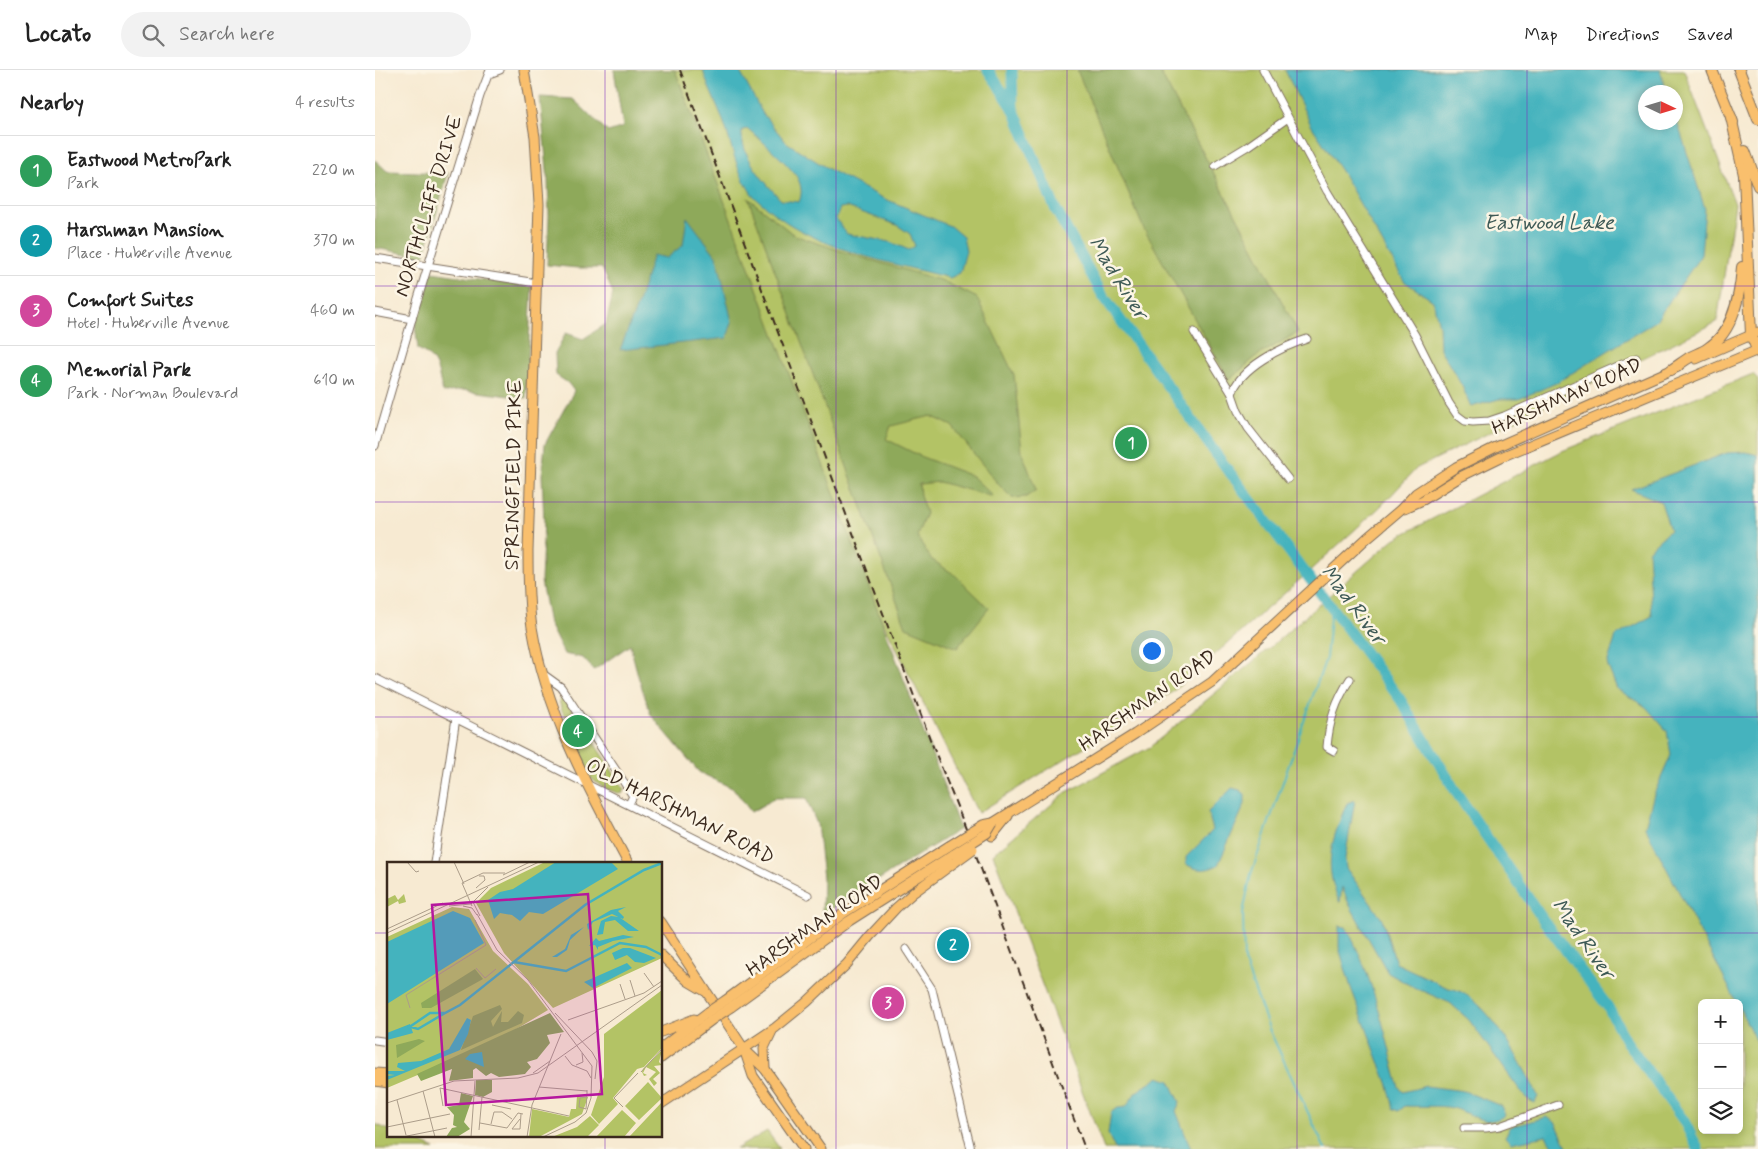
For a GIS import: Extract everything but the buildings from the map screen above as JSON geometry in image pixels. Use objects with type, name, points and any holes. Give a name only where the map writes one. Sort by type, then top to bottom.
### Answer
[{"type":"highway","points":[[1713,70],[1758,186]]},
{"type":"highway","points":[[1739,70],[1758,119]]},
{"type":"highway","points":[[1731,117],[1744,175],[1745,228],[1758,351]]},
{"type":"highway","points":[[1671,370],[1690,357],[1709,348],[1728,326],[1736,307],[1740,289],[1745,228]]},
{"type":"main road","name":"SPRINGFIELD PIKE","points":[[524,70],[531,108],[538,175],[537,283],[528,576],[532,627],[543,674],[563,734],[627,862]]},
{"type":"main road","name":"HARSHMAN ROAD","points":[[708,1016],[728,1003],[844,913],[953,854],[983,825],[993,823],[1127,739],[1212,682],[1344,559],[1400,510],[1416,492],[1456,467],[1496,447],[1755,334]]},
{"type":"main road","name":"HARSHMAN ROAD","points":[[1400,510],[1423,500],[1460,477],[1501,457],[1758,351]]},
{"type":"main road","points":[[663,1103],[775,1028],[807,1002],[847,964],[876,929],[953,854],[992,836],[1012,811]]},
{"type":"main road","points":[[663,925],[743,1049],[753,1076],[804,1149]]},
{"type":"main road","points":[[663,957],[688,981],[707,993]]},
{"type":"main road","points":[[663,1031],[708,1016]]},
{"type":"main road","points":[[663,1047],[708,1016]]},
{"type":"main road","points":[[663,1056],[708,1016]]},
{"type":"main road","points":[[765,1069],[764,1048],[775,1028]]},
{"type":"main road","points":[[743,1049],[765,1069],[821,1149]]},
{"type":"street","name":"NORTHCLIFF DRIVE","points":[[375,446],[480,96],[490,72],[500,70]]},
{"type":"street","points":[[1263,70],[1327,191],[1415,335],[1449,403],[1460,418],[1473,422],[1489,421],[1504,416],[1636,358]]},
{"type":"street","points":[[1215,166],[1288,118]]},
{"type":"street","points":[[375,258],[537,283]]},
{"type":"street","points":[[375,312],[412,319]]},
{"type":"street","points":[[1193,332],[1232,394],[1248,428],[1289,479]]},
{"type":"street","points":[[1232,394],[1235,385],[1258,363],[1270,355],[1307,339]]},
{"type":"street","points":[[543,674],[561,687],[574,705],[633,796],[629,804]]},
{"type":"street","name":"OLD HARSHMAN ROAD","points":[[375,678],[808,895]]},
{"type":"street","points":[[1334,751],[1327,747],[1331,717],[1350,679]]},
{"type":"street","points":[[434,862],[456,718]]},
{"type":"street","points":[[906,949],[933,989],[971,1149]]},
{"type":"street","points":[[1464,1128],[1500,1126],[1558,1105]]},
{"type":"green space","points":[[614,70],[675,70],[960,829],[822,915],[823,878],[817,824],[806,798],[775,798],[751,812],[734,789],[699,772],[651,715],[630,645],[594,670],[583,658],[564,654],[549,624],[541,581],[544,521],[542,475],[545,444],[574,391],[568,383],[556,375],[555,353],[566,333],[583,339],[606,324],[613,293],[602,268],[547,265],[548,180],[540,97],[573,99],[608,132],[623,127]]},
{"type":"green space","points":[[659,70],[1684,70],[1735,204],[1717,322],[1417,468],[1380,507],[1171,693],[978,813],[782,418]]},
{"type":"green space","points":[[1077,70],[1159,70],[1298,332],[1257,356],[1229,380],[1143,227]]},
{"type":"green space","points":[[375,160],[387,171],[448,173],[424,257],[375,248]]},
{"type":"green space","points":[[748,198],[794,235],[847,253],[943,281],[977,298],[1014,375],[1022,452],[1036,490],[1026,497],[1012,498],[998,484],[952,426],[931,416],[891,426],[886,439],[922,457],[972,476],[994,497],[939,482],[919,484],[920,496],[926,513],[917,536],[931,559],[955,575],[989,608],[957,648],[906,627]]},
{"type":"green space","points":[[432,272],[532,287],[526,398],[462,390],[443,393],[437,367],[425,353],[418,349],[415,325]]},
{"type":"green space","points":[[1753,374],[1758,379],[1758,1149],[1104,1149],[993,854],[1065,793],[1150,747],[1268,649],[1394,539],[1562,451]]},
{"type":"green space","points":[[565,698],[624,789],[622,794],[605,788],[591,778],[561,708],[559,700]]},
{"type":"green space","points":[[375,1124],[387,1129],[387,1136],[404,1136],[435,1149],[375,1149]]},
{"type":"green space","points":[[767,1131],[780,1149],[736,1149]]},
{"type":"water","points":[[703,70],[739,70],[763,114],[786,142],[830,170],[883,198],[950,226],[963,237],[966,251],[960,273],[950,278],[853,253],[807,234],[786,222],[766,207],[751,193],[741,175],[722,116]],"holes":[[[748,129],[795,174],[801,188],[799,202],[781,200],[755,168],[749,159],[742,140],[742,130]],[[847,207],[897,225],[910,234],[915,246],[909,250],[890,242],[847,234],[836,219],[840,208]]]},
{"type":"water","name":"Eastwood Lake","points":[[1285,70],[1660,70],[1665,85],[1638,85],[1638,130],[1680,130],[1705,209],[1701,255],[1656,321],[1556,383],[1519,399],[1499,399],[1471,407],[1462,386],[1440,349],[1439,325],[1433,301],[1404,281],[1343,174],[1311,125]]},
{"type":"water","points":[[687,217],[717,257],[732,322],[727,338],[620,350],[637,306],[653,255],[667,258],[683,245]]},
{"type":"water","points":[[1746,452],[1758,455],[1758,1046],[1743,1015],[1743,999],[1735,999],[1645,827],[1654,794],[1671,755],[1667,731],[1646,707],[1617,689],[1607,664],[1616,636],[1652,616],[1648,550],[1670,530],[1661,502],[1631,489],[1727,453]]},
{"type":"water","points":[[1232,788],[1240,790],[1245,794],[1245,804],[1218,865],[1202,869],[1186,864],[1186,857],[1213,830],[1208,812]]},
{"type":"water","points":[[1355,800],[1345,859],[1346,868],[1382,919],[1396,963],[1448,988],[1462,992],[1476,1002],[1489,1016],[1513,1049],[1538,1096],[1535,1103],[1529,1100],[1519,1089],[1469,1020],[1450,1003],[1413,987],[1388,973],[1349,904],[1342,887],[1340,903],[1331,876],[1331,852],[1333,840],[1347,803]]},
{"type":"water","points":[[1339,926],[1346,927],[1364,965],[1399,1087],[1403,1092],[1426,1086],[1464,1091],[1501,1106],[1505,1115],[1491,1121],[1479,1119],[1460,1110],[1448,1107],[1405,1106],[1399,1111],[1394,1109],[1388,1085],[1351,988],[1339,948]]},
{"type":"water","points":[[1159,1077],[1170,1081],[1180,1102],[1176,1111],[1191,1149],[1115,1149],[1108,1134],[1111,1112],[1118,1108],[1126,1107],[1136,1092]]},
{"type":"water","points":[[1547,1117],[1556,1123],[1568,1149],[1554,1149],[1546,1136],[1511,1143],[1505,1137],[1510,1127]]},
{"type":"waterway","points":[[988,70],[1013,108]]},
{"type":"waterway","name":"Mad River","points":[[1012,70],[1013,108],[1056,210],[1102,294],[1216,454],[1400,699],[1458,795],[1544,921],[1608,1007],[1626,1041],[1684,1121],[1698,1149]]},
{"type":"waterway","points":[[1325,1149],[1269,1029],[1244,961],[1243,913],[1251,874],[1326,658],[1331,607]]},
{"type":"railway","points":[[680,70],[1085,1149]]},
{"type":"place","name":"Eastwood MetroPark","points":[[1131,443]]},
{"type":"place","name":"Memorial Park","points":[[578,731]]},
{"type":"place","name":"Harshman Mansion","points":[[953,945]]},
{"type":"place","name":"Comfort Suites","points":[[888,1003]]}]
